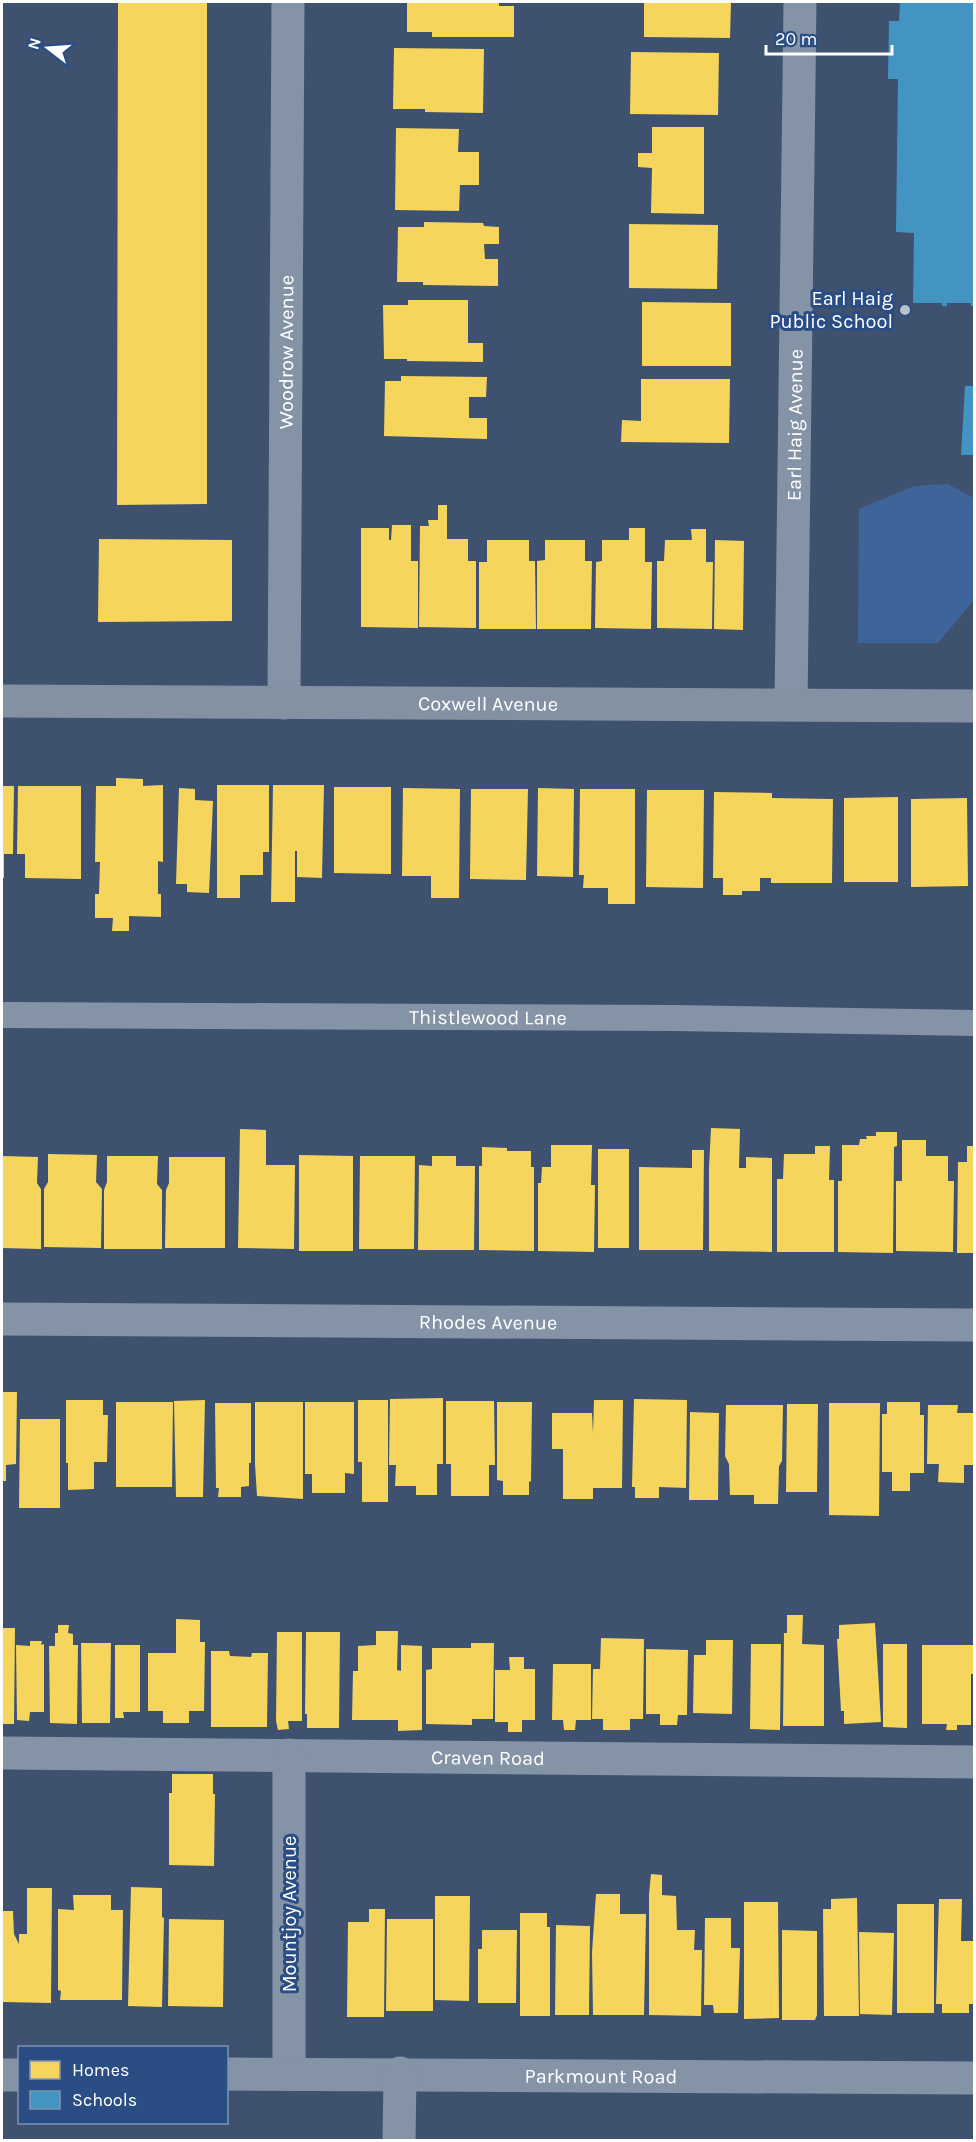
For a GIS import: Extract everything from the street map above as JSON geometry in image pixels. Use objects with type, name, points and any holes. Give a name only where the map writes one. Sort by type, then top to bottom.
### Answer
[{"type":"main road","name":"Coxwell Avenue","points":[[2,701],[975,706]]},
{"type":"street","name":"Woodrow Avenue","points":[[284,703],[288,2]]},
{"type":"street","name":"Earl Haig Avenue","points":[[791,704],[800,2]]},
{"type":"street","name":"Rhodes Avenue","points":[[2,1319],[975,1325]]},
{"type":"street","name":"Craven Road","points":[[2,1753],[975,1762]]},
{"type":"street","name":"Mountjoy Avenue","points":[[289,1755],[289,2073]]},
{"type":"street","name":"Parkmount Road","points":[[228,2074],[400,2073],[975,2078]]},
{"type":"street","points":[[399,2140],[400,2073]]},
{"type":"street","points":[[2,2075],[18,2075]]},
{"type":"lane","name":"Thistlewood Lane","points":[[2,1015],[686,1018],[975,1023]]},
{"type":"shaded area","points":[[948,484],[974,498],[974,600],[938,643],[858,643],[859,509],[914,486]]},
{"type":"building: Homes","points":[[118,2],[207,2],[207,504],[117,505]]},
{"type":"building: Homes","points":[[407,2],[499,2],[499,6],[514,6],[514,37],[432,37],[432,32],[407,32]]},
{"type":"building: Homes","points":[[644,2],[731,2],[730,38],[644,37]]},
{"type":"building: Homes","points":[[394,48],[484,49],[483,113],[393,109]]},
{"type":"building: Homes","points":[[631,52],[719,53],[718,115],[630,114]]},
{"type":"building: Homes","points":[[652,127],[704,127],[704,214],[651,213],[652,168],[638,167],[638,153],[652,153]]},
{"type":"building: Homes","points":[[396,128],[459,129],[458,152],[479,152],[479,185],[460,185],[459,211],[395,210]]},
{"type":"building: Homes","points":[[424,222],[483,223],[484,226],[499,227],[499,244],[484,244],[485,259],[498,259],[498,286],[423,285],[423,282],[397,282],[398,227],[424,227]]},
{"type":"building: Homes","points":[[629,224],[718,225],[717,289],[629,288]]},
{"type":"building: Homes","points":[[408,300],[468,300],[468,343],[483,343],[483,362],[384,359],[383,305],[408,305]]},
{"type":"building: Homes","points":[[642,302],[731,303],[731,366],[642,366]]},
{"type":"building: Homes","points":[[401,376],[487,377],[486,397],[469,397],[469,418],[487,418],[487,439],[384,436],[385,381],[401,381]]},
{"type":"building: Homes","points":[[641,379],[730,379],[729,443],[621,442],[622,420],[641,421]]},
{"type":"building: Homes","points":[[438,505],[447,505],[447,539],[468,539],[468,561],[476,561],[476,628],[419,627],[420,526],[429,526],[428,520],[438,520]]},
{"type":"building: Homes","points":[[392,525],[411,525],[411,561],[418,561],[418,628],[361,627],[361,528],[389,528],[389,540],[391,540]]},
{"type":"building: Homes","points":[[629,528],[645,528],[645,562],[652,562],[651,629],[595,628],[596,562],[602,561],[602,540],[629,540]]},
{"type":"building: Homes","points":[[691,529],[706,529],[706,562],[713,562],[712,629],[657,628],[657,561],[664,561],[665,540],[692,540]]},
{"type":"building: Homes","points":[[99,539],[232,540],[232,621],[98,622]]},
{"type":"building: Homes","points":[[487,540],[529,540],[529,561],[535,561],[536,629],[479,629],[479,562],[487,562]]},
{"type":"building: Homes","points":[[545,540],[585,540],[585,561],[592,561],[591,629],[537,629],[537,561],[545,560]]},
{"type":"building: Homes","points":[[715,540],[744,541],[743,630],[714,629]]},
{"type":"building: Homes","points":[[116,778],[143,779],[143,786],[163,785],[163,862],[158,861],[161,917],[129,916],[129,931],[112,931],[113,918],[95,918],[95,894],[99,894],[100,862],[95,862],[96,786],[116,786]]},
{"type":"building: Homes","points":[[217,785],[269,785],[269,852],[263,852],[263,875],[240,875],[240,898],[217,898]]},
{"type":"building: Homes","points":[[273,785],[324,785],[322,878],[297,877],[297,851],[295,851],[295,902],[271,902]]},
{"type":"building: Homes","points":[[2,786],[14,786],[13,854],[4,854],[4,878],[2,878]]},
{"type":"building: Homes","points":[[18,786],[81,786],[81,879],[25,878],[25,854],[17,854]]},
{"type":"building: Homes","points":[[334,787],[391,787],[391,874],[334,873]]},
{"type":"building: Homes","points":[[179,788],[195,789],[195,800],[213,801],[209,893],[187,892],[187,884],[176,884]]},
{"type":"building: Homes","points":[[403,788],[460,789],[459,898],[431,898],[431,876],[402,876]]},
{"type":"building: Homes","points":[[538,788],[574,789],[573,877],[537,876]]},
{"type":"building: Homes","points":[[471,789],[528,789],[526,880],[470,879]]},
{"type":"building: Homes","points":[[580,789],[635,789],[635,904],[608,904],[608,888],[583,888],[584,875],[579,875]]},
{"type":"building: Homes","points":[[647,790],[704,790],[703,888],[646,887]]},
{"type":"building: Homes","points":[[714,792],[772,793],[772,798],[833,799],[832,883],[771,883],[771,878],[760,878],[760,891],[742,891],[742,895],[723,895],[723,878],[713,878]]},
{"type":"building: Homes","points":[[898,797],[898,882],[844,882],[844,798]]},
{"type":"building: Homes","points":[[967,798],[968,886],[911,887],[911,799]]},
{"type":"building: Homes","points":[[711,1128],[740,1129],[739,1168],[746,1168],[746,1157],[772,1158],[772,1252],[709,1251]]},
{"type":"building: Homes","points":[[240,1129],[266,1130],[266,1165],[295,1165],[294,1249],[238,1248]]},
{"type":"building: Homes","points":[[876,1132],[897,1132],[897,1146],[894,1147],[893,1253],[838,1252],[838,1181],[842,1181],[842,1145],[859,1145],[860,1139],[867,1139],[866,1136],[876,1136]]},
{"type":"building: Homes","points":[[902,1140],[926,1140],[926,1156],[948,1156],[948,1181],[954,1181],[953,1252],[896,1251],[896,1181],[902,1181]]},
{"type":"building: Homes","points":[[551,1145],[592,1145],[591,1185],[595,1185],[594,1252],[538,1251],[538,1183],[541,1183],[542,1167],[551,1167]]},
{"type":"building: Homes","points":[[815,1146],[830,1146],[829,1180],[834,1180],[834,1252],[777,1252],[777,1179],[783,1179],[784,1154],[815,1154]]},
{"type":"building: Homes","points":[[967,1146],[974,1146],[974,1253],[957,1253],[958,1162],[967,1162]]},
{"type":"building: Homes","points":[[482,1147],[507,1148],[507,1151],[531,1151],[531,1167],[534,1167],[534,1251],[479,1250],[479,1166],[482,1166]]},
{"type":"building: Homes","points":[[598,1149],[629,1149],[629,1248],[598,1248]]},
{"type":"building: Homes","points":[[692,1150],[704,1150],[703,1250],[639,1250],[639,1167],[692,1168]]},
{"type":"building: Homes","points":[[48,1154],[97,1155],[96,1182],[102,1189],[101,1248],[44,1247],[44,1189],[48,1182]]},
{"type":"building: Homes","points":[[299,1155],[353,1156],[353,1251],[299,1251]]},
{"type":"building: Homes","points":[[2,1156],[38,1157],[37,1183],[41,1189],[41,1249],[2,1248]]},
{"type":"building: Homes","points":[[107,1156],[158,1156],[157,1184],[162,1190],[162,1249],[104,1249],[104,1190],[107,1182]]},
{"type":"building: Homes","points":[[360,1156],[415,1156],[414,1249],[359,1249]]},
{"type":"building: Homes","points":[[432,1156],[456,1156],[456,1166],[475,1166],[474,1250],[418,1250],[419,1165],[432,1166]]},
{"type":"building: Homes","points":[[169,1157],[225,1157],[225,1248],[165,1248]]},
{"type":"building: Homes","points":[[2,1392],[17,1392],[16,1464],[6,1465],[6,1481],[2,1481]]},
{"type":"building: Homes","points":[[443,1398],[443,1464],[437,1464],[437,1495],[416,1495],[416,1486],[395,1486],[396,1465],[389,1465],[390,1399]]},
{"type":"building: Homes","points":[[634,1399],[687,1400],[686,1488],[659,1487],[659,1498],[635,1498],[635,1487],[632,1487]]},
{"type":"building: Homes","points":[[66,1400],[103,1400],[103,1415],[108,1415],[107,1462],[94,1462],[94,1489],[68,1490]]},
{"type":"building: Homes","points":[[205,1400],[203,1497],[176,1497],[174,1401]]},
{"type":"building: Homes","points":[[358,1400],[388,1400],[388,1502],[362,1502],[362,1462],[358,1462]]},
{"type":"building: Homes","points":[[594,1400],[623,1400],[622,1488],[593,1488],[593,1499],[563,1499],[563,1449],[552,1449],[552,1413],[592,1413],[593,1434]]},
{"type":"building: Homes","points":[[446,1401],[494,1401],[495,1465],[489,1465],[489,1496],[451,1496],[451,1464],[446,1464]]},
{"type":"building: Homes","points":[[116,1402],[173,1402],[172,1487],[116,1487]]},
{"type":"building: Homes","points":[[255,1402],[303,1402],[303,1499],[257,1496]]},
{"type":"building: Homes","points":[[305,1402],[354,1402],[354,1474],[345,1473],[345,1493],[312,1493],[312,1474],[305,1474]]},
{"type":"building: Homes","points":[[497,1402],[532,1402],[529,1495],[503,1495],[503,1481],[497,1480]]},
{"type":"building: Homes","points":[[887,1402],[920,1402],[920,1415],[924,1415],[924,1473],[910,1473],[910,1491],[892,1491],[892,1472],[882,1472],[882,1414],[887,1414]]},
{"type":"building: Homes","points":[[215,1403],[251,1403],[249,1486],[241,1487],[241,1497],[218,1497]]},
{"type":"building: Homes","points":[[829,1403],[880,1403],[879,1516],[829,1515]]},
{"type":"building: Homes","points":[[787,1404],[818,1404],[817,1492],[786,1492]]},
{"type":"building: Homes","points":[[726,1405],[783,1405],[782,1461],[779,1466],[778,1504],[754,1504],[754,1495],[730,1495],[729,1464],[725,1456]]},
{"type":"building: Homes","points":[[928,1405],[958,1405],[957,1413],[974,1413],[974,1465],[964,1465],[964,1483],[938,1482],[939,1464],[927,1464]]},
{"type":"building: Homes","points":[[690,1412],[719,1413],[718,1500],[689,1500]]},
{"type":"building: Homes","points":[[20,1419],[60,1419],[60,1508],[19,1508]]},
{"type":"building: Homes","points":[[787,1615],[803,1615],[802,1644],[824,1645],[824,1726],[783,1726],[784,1633],[787,1633]]},
{"type":"building: Homes","points":[[176,1619],[200,1620],[200,1642],[205,1642],[204,1711],[189,1711],[189,1723],[163,1723],[163,1711],[148,1711],[148,1653],[176,1653]]},
{"type":"building: Homes","points":[[875,1623],[881,1722],[844,1724],[844,1711],[841,1711],[837,1639],[839,1639],[839,1625]]},
{"type":"building: Homes","points":[[58,1625],[69,1625],[68,1633],[73,1634],[73,1645],[78,1645],[77,1724],[50,1723],[49,1646],[55,1646],[55,1633],[58,1633]]},
{"type":"building: Homes","points":[[2,1628],[15,1628],[14,1724],[2,1724]]},
{"type":"building: Homes","points":[[376,1631],[398,1631],[397,1670],[401,1671],[401,1645],[422,1646],[422,1730],[398,1731],[398,1720],[352,1720],[353,1671],[358,1671],[358,1646],[376,1645]]},
{"type":"building: Homes","points":[[277,1632],[302,1632],[302,1721],[288,1721],[289,1729],[278,1730],[276,1721]]},
{"type":"building: Homes","points":[[306,1632],[340,1632],[339,1728],[307,1728],[307,1714],[305,1714]]},
{"type":"building: Homes","points":[[601,1638],[644,1639],[643,1719],[630,1719],[630,1730],[603,1730],[603,1719],[592,1719],[593,1669],[600,1669]]},
{"type":"building: Homes","points":[[706,1640],[733,1640],[732,1714],[693,1713],[694,1655],[706,1655]]},
{"type":"building: Homes","points":[[30,1641],[42,1641],[41,1645],[44,1644],[44,1712],[30,1712],[29,1721],[17,1720],[16,1645],[30,1646]]},
{"type":"building: Homes","points":[[81,1643],[111,1643],[110,1723],[82,1723]]},
{"type":"building: Homes","points":[[471,1643],[494,1643],[493,1719],[472,1719],[472,1725],[426,1724],[426,1670],[432,1669],[432,1648],[471,1648]]},
{"type":"building: Homes","points":[[751,1644],[781,1644],[780,1730],[750,1729]]},
{"type":"building: Homes","points":[[883,1644],[907,1644],[907,1728],[883,1727]]},
{"type":"building: Homes","points":[[115,1645],[140,1645],[140,1712],[123,1712],[124,1718],[115,1718]]},
{"type":"building: Homes","points":[[922,1645],[974,1645],[974,1674],[971,1674],[971,1725],[957,1725],[957,1730],[946,1730],[947,1724],[922,1724]]},
{"type":"building: Homes","points":[[646,1649],[688,1650],[687,1715],[678,1715],[677,1725],[660,1725],[660,1714],[646,1714]]},
{"type":"building: Homes","points":[[211,1651],[229,1651],[230,1656],[251,1657],[252,1653],[268,1653],[267,1727],[211,1727]]},
{"type":"building: Homes","points":[[509,1657],[524,1657],[524,1669],[535,1669],[535,1720],[522,1720],[522,1732],[508,1732],[508,1722],[495,1722],[495,1670],[510,1670]]},
{"type":"building: Homes","points":[[553,1664],[591,1664],[591,1720],[576,1720],[575,1730],[564,1730],[563,1720],[552,1720]]},
{"type":"building: Homes","points":[[172,1774],[213,1774],[214,1866],[169,1865],[169,1793],[172,1793]]},
{"type":"building: Homes","points":[[651,1874],[662,1875],[662,1895],[676,1896],[677,1930],[695,1930],[694,1950],[702,1950],[701,2016],[649,2015]]},
{"type":"building: Homes","points":[[131,1887],[162,1888],[162,1917],[164,1918],[162,2007],[128,2006]]},
{"type":"building: Homes","points":[[27,1888],[52,1888],[51,2003],[2,2002],[2,1911],[13,1911],[14,1934],[19,1944],[19,1934],[27,1934]]},
{"type":"building: Homes","points":[[596,1894],[620,1894],[620,1914],[646,1914],[644,2015],[593,2015],[592,1952]]},
{"type":"building: Homes","points":[[73,1895],[111,1895],[111,1910],[123,1910],[122,2000],[60,2000],[58,1909],[74,1910]]},
{"type":"building: Homes","points":[[435,1896],[470,1896],[469,2001],[435,2000]]},
{"type":"building: Homes","points":[[857,1898],[859,2016],[824,2016],[823,1909],[831,1909],[831,1899]]},
{"type":"building: Homes","points":[[939,1899],[962,1899],[961,1941],[974,1941],[974,2004],[969,2004],[969,2013],[942,2013],[942,2004],[936,2004]]},
{"type":"building: Homes","points":[[744,1902],[778,1902],[779,2018],[744,2019]]},
{"type":"building: Homes","points":[[897,1904],[934,1904],[934,2013],[897,2013]]},
{"type":"building: Homes","points":[[369,1909],[385,1909],[384,2017],[347,2017],[348,1922],[369,1922]]},
{"type":"building: Homes","points":[[520,1913],[547,1913],[547,1927],[550,1927],[550,2016],[520,2016]]},
{"type":"building: Homes","points":[[705,1918],[731,1918],[731,1948],[740,1948],[738,2013],[714,2013],[713,2005],[704,2005]]},
{"type":"building: Homes","points":[[169,1919],[224,1920],[223,2007],[168,2006]]},
{"type":"building: Homes","points":[[387,1919],[433,1919],[433,2011],[386,2011]]},
{"type":"building: Homes","points":[[556,1925],[590,1926],[589,2015],[555,2015]]},
{"type":"building: Homes","points":[[482,1930],[517,1930],[516,2003],[478,2003],[478,1949],[482,1949]]},
{"type":"building: Homes","points":[[782,1930],[817,1931],[817,2015],[815,2020],[782,2020]]},
{"type":"building: Homes","points":[[859,1932],[894,1933],[892,2015],[860,2014]]},
{"type":"building: Schools","name":"Earl Haig Public School","points":[[900,2],[974,2],[974,306],[971,306],[971,303],[947,303],[947,306],[942,306],[942,303],[913,303],[914,233],[896,232],[898,79],[888,79],[889,21],[899,21]]},
{"type":"building: Schools","points":[[965,386],[974,386],[974,455],[961,455]]},
{"type":"place","name":"Earl Haig Public School","points":[[905,310]]}]
